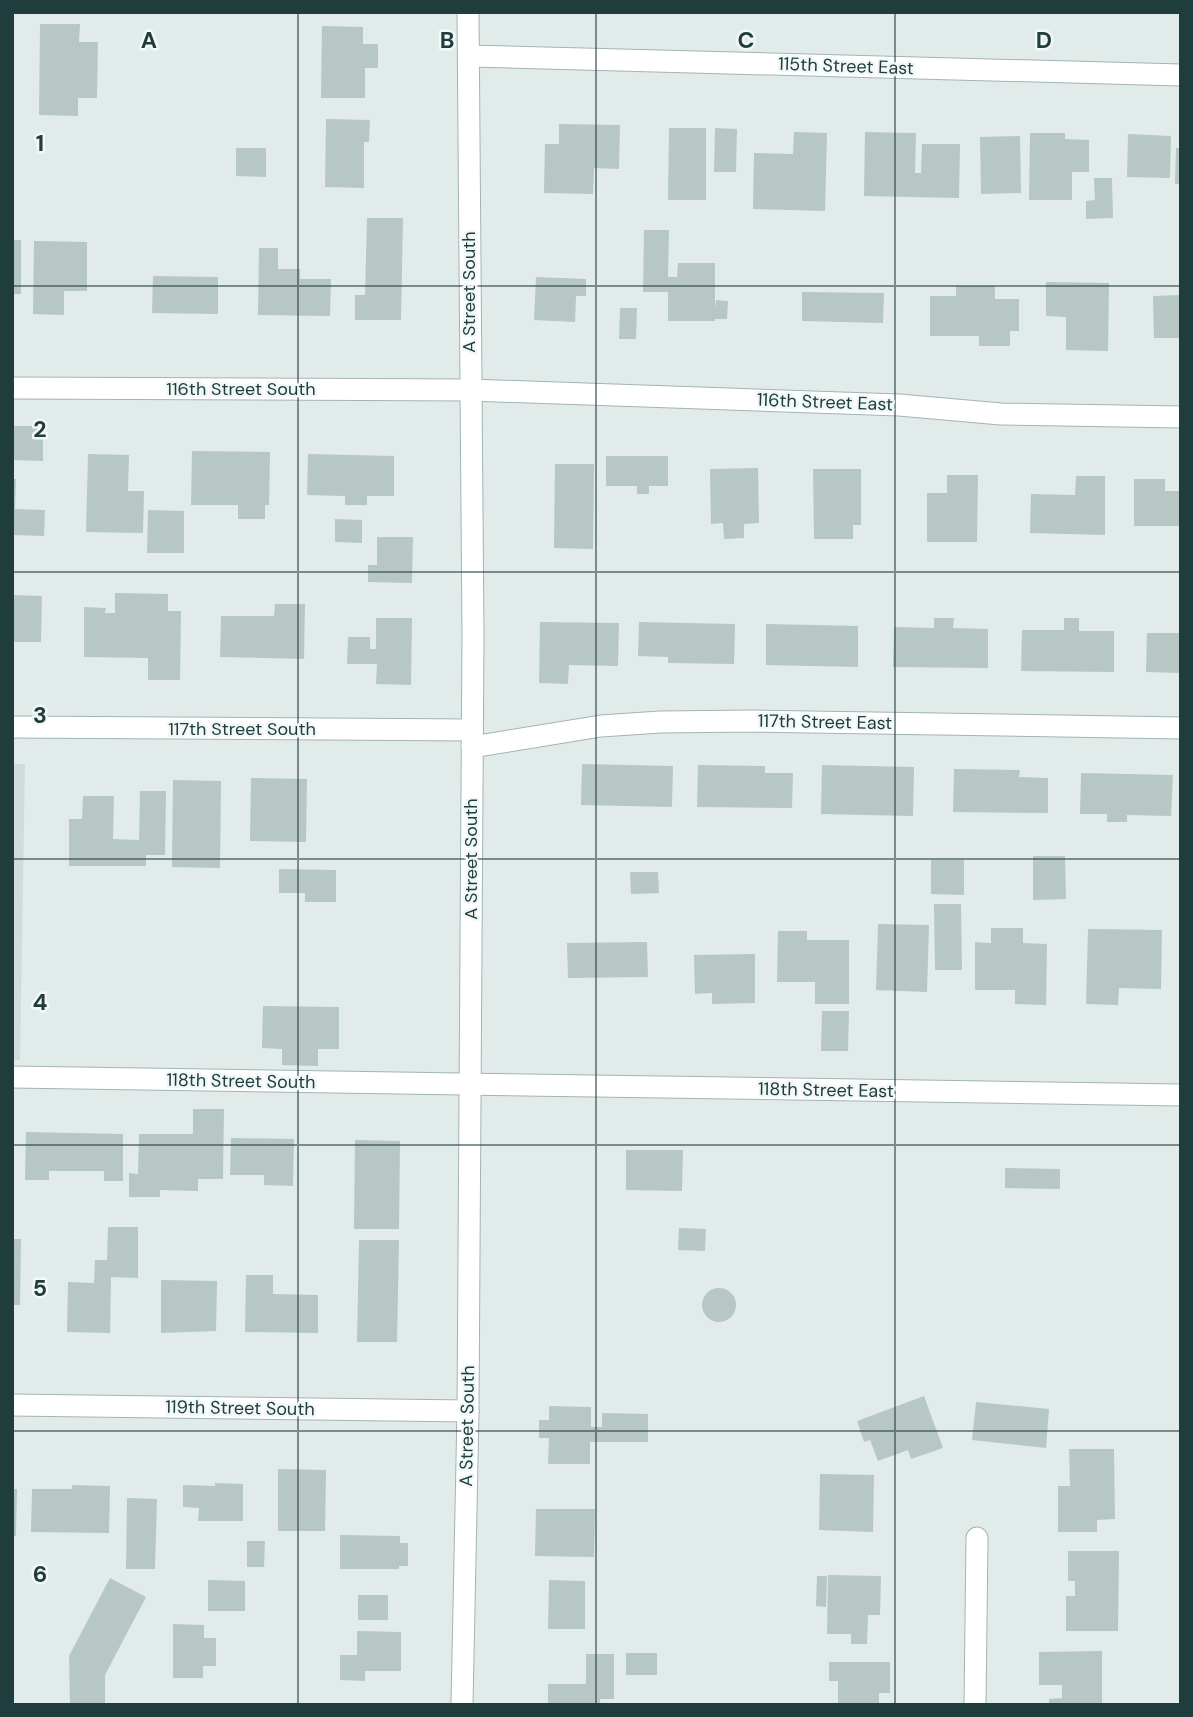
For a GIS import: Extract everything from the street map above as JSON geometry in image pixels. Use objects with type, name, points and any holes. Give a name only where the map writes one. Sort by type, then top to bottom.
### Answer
[{"type":"street","name":"A Street South","points":[[462,1705],[471,1086],[468,12]]},
{"type":"street","name":"115th Street East","points":[[469,56],[1181,75]]},
{"type":"street","name":"116th Street South","points":[[12,388],[470,390]]},
{"type":"street","name":"116th Street East","points":[[470,390],[899,405],[1001,414],[1181,417]]},
{"type":"street","name":"117th Street East","points":[[472,739],[660,722],[1181,728]]},
{"type":"street","name":"117th Street South","points":[[12,727],[472,739]]},
{"type":"street","name":"118th Street South","points":[[12,1077],[471,1086]]},
{"type":"street","name":"118th Street East","points":[[471,1086],[1181,1095]]},
{"type":"street","name":"119th Street South","points":[[12,1405],[468,1410]]},
{"type":"street","points":[[975,1705],[977,1538]]},
{"type":"shaded area","points":[[12,764],[25,764],[20,1060],[12,1060]]},
{"type":"building","points":[[40,24],[80,24],[79,42],[98,42],[97,98],[78,98],[78,116],[39,115]]},
{"type":"building","points":[[322,26],[363,27],[363,44],[378,44],[378,68],[365,68],[365,98],[321,98]]},
{"type":"building","points":[[326,119],[370,120],[369,142],[364,142],[364,188],[325,187]]},
{"type":"building","points":[[559,124],[620,125],[619,169],[594,168],[593,194],[544,193],[545,144],[559,144]]},
{"type":"building","points":[[669,128],[706,128],[706,200],[668,200]]},
{"type":"building","points":[[715,128],[737,129],[736,172],[714,172]]},
{"type":"building","points":[[794,132],[827,133],[825,211],[753,209],[754,153],[793,154]]},
{"type":"building","points":[[865,132],[916,133],[915,173],[921,173],[922,144],[960,144],[959,198],[864,196]]},
{"type":"building","points":[[1030,133],[1065,133],[1065,139],[1089,140],[1089,172],[1072,172],[1072,200],[1029,200]]},
{"type":"building","points":[[1128,134],[1171,136],[1170,178],[1127,177]]},
{"type":"building","points":[[1020,136],[1021,193],[981,194],[980,137]]},
{"type":"building","points":[[236,148],[266,148],[266,177],[236,176]]},
{"type":"building","points":[[1176,148],[1181,148],[1181,184],[1175,184]]},
{"type":"building","points":[[1094,178],[1112,178],[1113,218],[1086,219],[1086,201],[1095,200]]},
{"type":"building","points":[[367,218],[403,218],[401,320],[355,320],[355,295],[365,295]]},
{"type":"building","points":[[644,230],[669,230],[668,277],[677,277],[678,263],[715,263],[715,309],[716,300],[728,301],[727,319],[668,321],[668,292],[643,292]]},
{"type":"building","points":[[12,240],[21,240],[21,294],[12,294]]},
{"type":"building","points":[[34,241],[87,242],[87,291],[64,291],[64,315],[33,314]]},
{"type":"building","points":[[259,248],[278,248],[278,269],[300,269],[300,279],[331,279],[330,316],[258,315]]},
{"type":"building","points":[[153,276],[218,277],[218,314],[152,313]]},
{"type":"building","points":[[536,277],[586,279],[586,296],[576,296],[575,322],[534,320]]},
{"type":"building","points":[[1046,282],[1109,283],[1108,351],[1066,350],[1066,317],[1046,316]]},
{"type":"building","points":[[956,286],[995,286],[995,299],[1019,299],[1019,331],[1010,331],[1010,346],[979,346],[979,336],[930,336],[930,296],[956,296]]},
{"type":"building","points":[[802,292],[884,293],[883,323],[802,321]]},
{"type":"building","points":[[1181,295],[1181,338],[1154,338],[1153,296]]},
{"type":"building","points":[[620,308],[637,308],[636,339],[619,339]]},
{"type":"building","points":[[12,426],[43,426],[43,461],[12,460]]},
{"type":"building","points":[[192,451],[270,452],[269,505],[265,505],[265,519],[238,519],[238,505],[191,505]]},
{"type":"building","points":[[88,454],[129,455],[128,491],[144,491],[143,533],[86,532]]},
{"type":"building","points":[[308,454],[394,456],[394,496],[367,496],[367,505],[345,505],[345,496],[307,495]]},
{"type":"building","points":[[606,456],[668,456],[668,486],[649,486],[649,494],[637,494],[637,486],[606,486]]},
{"type":"building","points":[[555,464],[594,464],[593,549],[554,548]]},
{"type":"building","points":[[758,468],[759,523],[744,524],[744,538],[724,539],[723,523],[711,524],[710,469]]},
{"type":"building","points":[[813,469],[861,469],[861,525],[853,525],[853,539],[814,539]]},
{"type":"building","points":[[947,475],[978,475],[977,542],[927,542],[927,493],[947,493]]},
{"type":"building","points":[[1076,476],[1105,476],[1105,535],[1030,533],[1031,494],[1075,495]]},
{"type":"building","points":[[12,479],[16,479],[15,509],[45,510],[44,536],[12,535]]},
{"type":"building","points":[[1134,479],[1165,479],[1165,491],[1181,491],[1181,526],[1134,526]]},
{"type":"building","points":[[148,510],[184,511],[184,553],[147,553]]},
{"type":"building","points":[[335,519],[362,520],[362,543],[335,542]]},
{"type":"building","points":[[377,537],[413,537],[412,583],[368,582],[368,565],[377,565]]},
{"type":"building","points":[[115,593],[168,594],[168,611],[181,611],[180,680],[148,680],[148,658],[84,657],[84,607],[106,608],[105,613],[115,613]]},
{"type":"building","points":[[12,595],[42,596],[41,642],[12,642]]},
{"type":"building","points":[[275,604],[305,604],[304,659],[220,657],[221,616],[274,616]]},
{"type":"building","points":[[376,618],[412,618],[411,685],[376,684],[377,664],[347,664],[348,637],[370,637],[370,649],[376,649]]},
{"type":"building","points":[[934,618],[954,618],[953,628],[988,629],[988,668],[893,667],[894,627],[934,628]]},
{"type":"building","points":[[1064,618],[1079,618],[1079,631],[1114,631],[1114,672],[1021,671],[1022,630],[1064,630]]},
{"type":"building","points":[[540,622],[619,623],[618,666],[569,665],[568,684],[539,683]]},
{"type":"building","points":[[639,622],[735,624],[734,664],[668,663],[668,657],[638,656]]},
{"type":"building","points":[[766,624],[858,626],[858,667],[766,665]]},
{"type":"building","points":[[1147,633],[1181,633],[1181,673],[1146,672]]},
{"type":"building","points":[[582,764],[673,766],[672,807],[581,805]]},
{"type":"building","points":[[698,765],[765,766],[765,773],[793,773],[792,808],[697,807]]},
{"type":"building","points":[[822,765],[914,767],[913,816],[821,814]]},
{"type":"building","points":[[954,769],[1020,770],[1019,777],[1048,778],[1048,813],[953,812]]},
{"type":"building","points":[[1081,773],[1173,775],[1171,816],[1127,815],[1127,822],[1107,822],[1107,814],[1080,814]]},
{"type":"building","points":[[251,778],[307,779],[306,842],[250,841]]},
{"type":"building","points":[[173,780],[221,781],[220,868],[172,867]]},
{"type":"building","points":[[140,791],[166,791],[165,855],[146,855],[146,866],[69,866],[69,819],[82,819],[83,796],[114,796],[113,839],[139,840]]},
{"type":"building","points":[[1033,856],[1065,856],[1066,899],[1033,900]]},
{"type":"building","points":[[931,860],[964,860],[964,895],[931,894]]},
{"type":"building","points":[[279,869],[336,870],[336,902],[305,902],[305,893],[279,893]]},
{"type":"building","points":[[630,872],[658,872],[659,893],[631,894]]},
{"type":"building","points":[[934,904],[961,904],[962,970],[935,970]]},
{"type":"building","points":[[878,924],[929,925],[927,992],[876,990]]},
{"type":"building","points":[[991,928],[1023,928],[1023,943],[1047,944],[1046,1005],[1015,1004],[1015,990],[975,990],[975,942],[991,943]]},
{"type":"building","points":[[1088,929],[1162,930],[1161,989],[1119,988],[1118,1005],[1086,1004]]},
{"type":"building","points":[[778,931],[807,931],[807,940],[849,940],[849,1004],[815,1004],[815,982],[777,982]]},
{"type":"building","points":[[647,942],[648,977],[568,978],[567,943]]},
{"type":"building","points":[[755,954],[755,1003],[712,1004],[712,993],[695,994],[694,955]]},
{"type":"building","points":[[263,1006],[339,1007],[339,1049],[318,1049],[318,1066],[282,1065],[282,1049],[262,1048]]},
{"type":"building","points":[[822,1011],[849,1011],[848,1051],[821,1051]]},
{"type":"building","points":[[193,1109],[224,1109],[223,1179],[198,1179],[198,1191],[160,1190],[160,1197],[129,1197],[129,1173],[138,1174],[139,1134],[193,1134]]},
{"type":"building","points":[[26,1132],[123,1134],[123,1181],[104,1181],[104,1171],[49,1171],[49,1180],[25,1180]]},
{"type":"building","points":[[231,1138],[294,1139],[293,1186],[264,1185],[264,1175],[230,1175]]},
{"type":"building","points":[[355,1140],[400,1141],[399,1229],[354,1229]]},
{"type":"building","points":[[626,1150],[683,1150],[682,1191],[626,1190]]},
{"type":"building","points":[[1005,1168],[1060,1169],[1060,1189],[1005,1188]]},
{"type":"building","points":[[108,1227],[138,1227],[138,1278],[111,1277],[110,1333],[67,1332],[68,1282],[94,1283],[95,1260],[107,1260]]},
{"type":"building","points":[[679,1228],[706,1229],[705,1251],[678,1250]]},
{"type":"building","points":[[12,1239],[21,1239],[20,1305],[12,1305]]},
{"type":"building","points":[[359,1240],[399,1240],[397,1342],[357,1342]]},
{"type":"building","points":[[246,1275],[273,1275],[273,1294],[318,1295],[318,1333],[245,1332]]},
{"type":"building","points":[[161,1280],[217,1281],[216,1331],[161,1333]]},
{"type":"building","points":[[719,1288],[731,1293],[736,1305],[731,1317],[719,1322],[707,1317],[702,1305],[707,1293]]},
{"type":"building","points":[[924,1396],[943,1448],[911,1459],[908,1450],[878,1461],[870,1440],[864,1442],[857,1421]]},
{"type":"building","points":[[976,1402],[1049,1409],[1046,1448],[972,1440]]},
{"type":"building","points":[[549,1406],[591,1407],[591,1427],[602,1427],[602,1413],[648,1414],[648,1442],[590,1442],[590,1464],[548,1464],[549,1438],[539,1438],[539,1420],[549,1420]]},
{"type":"building","points":[[1069,1449],[1114,1449],[1115,1519],[1097,1520],[1097,1532],[1058,1532],[1058,1486],[1070,1486]]},
{"type":"building","points":[[278,1469],[326,1470],[325,1531],[278,1531]]},
{"type":"building","points":[[820,1474],[874,1475],[873,1532],[819,1530]]},
{"type":"building","points":[[215,1483],[243,1484],[243,1521],[198,1521],[199,1508],[183,1507],[183,1485],[215,1486]]},
{"type":"building","points":[[72,1485],[110,1486],[109,1533],[31,1532],[32,1489],[72,1489]]},
{"type":"building","points":[[12,1489],[17,1489],[16,1536],[12,1536]]},
{"type":"building","points":[[127,1498],[157,1499],[155,1569],[126,1569]]},
{"type":"building","points":[[536,1509],[595,1509],[594,1557],[535,1556]]},
{"type":"building","points":[[340,1535],[400,1536],[400,1543],[408,1543],[408,1566],[399,1566],[399,1569],[340,1569]]},
{"type":"building","points":[[247,1541],[265,1541],[264,1567],[247,1567]]},
{"type":"building","points":[[1068,1551],[1119,1551],[1118,1631],[1066,1631],[1066,1596],[1075,1596],[1075,1581],[1068,1581]]},
{"type":"building","points":[[828,1575],[881,1576],[880,1615],[868,1615],[867,1644],[851,1644],[851,1634],[827,1634]]},
{"type":"building","points":[[817,1576],[827,1576],[826,1607],[816,1606]]},
{"type":"building","points":[[110,1578],[146,1597],[105,1675],[105,1705],[70,1705],[69,1656]]},
{"type":"building","points":[[208,1580],[245,1581],[245,1611],[208,1611]]},
{"type":"building","points":[[549,1580],[585,1581],[585,1629],[548,1629]]},
{"type":"building","points":[[358,1595],[388,1595],[388,1620],[358,1620]]},
{"type":"building","points":[[173,1624],[204,1625],[204,1638],[216,1638],[216,1666],[203,1666],[203,1678],[173,1678]]},
{"type":"building","points":[[357,1631],[401,1632],[401,1671],[365,1671],[365,1681],[340,1680],[340,1655],[357,1655]]},
{"type":"building","points":[[1102,1651],[1102,1705],[1049,1705],[1049,1699],[1062,1698],[1062,1685],[1039,1685],[1039,1652]]},
{"type":"building","points":[[626,1653],[657,1653],[657,1675],[626,1675]]},
{"type":"building","points":[[586,1654],[614,1654],[614,1699],[600,1699],[600,1705],[548,1705],[548,1684],[586,1684]]},
{"type":"building","points":[[829,1662],[890,1662],[890,1693],[879,1693],[879,1705],[838,1705],[838,1681],[829,1681]]}]
